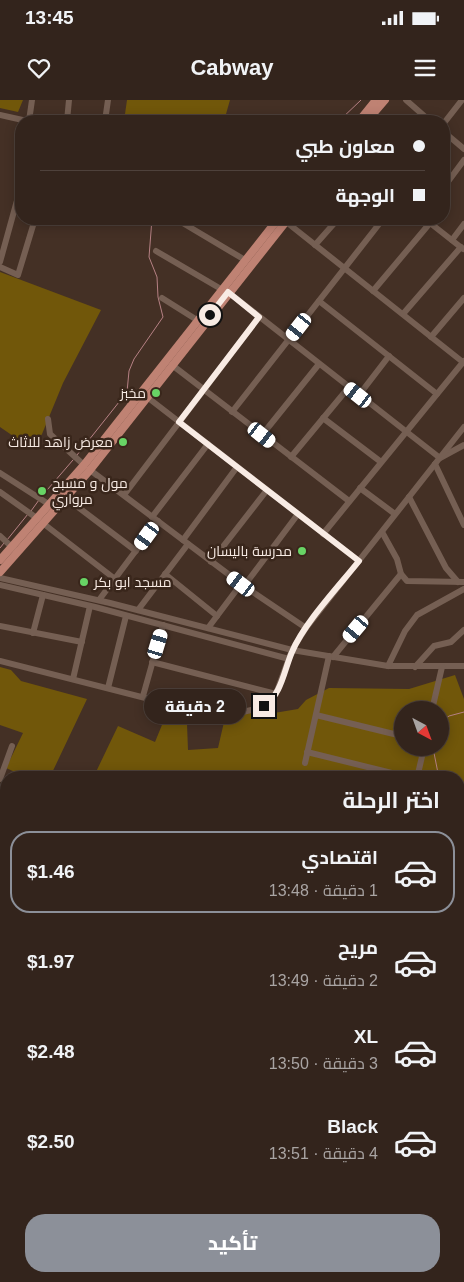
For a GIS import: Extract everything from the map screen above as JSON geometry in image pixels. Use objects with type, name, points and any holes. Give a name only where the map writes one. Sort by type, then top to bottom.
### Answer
[{"type":"main road","points":[[368,115],[376,100]]},
{"type":"main road","points":[[370,115],[385,100]]},
{"type":"main road","points":[[224,291],[244,260],[275,225]]},
{"type":"main road","points":[[0,560],[13,548],[84,465],[147,397],[172,365],[207,313],[275,225]]},
{"type":"main road","points":[[110,438],[197,320],[207,313]]},
{"type":"main road","points":[[38,519],[66,498],[84,465]]},
{"type":"main road","points":[[0,572],[13,548]]},
{"type":"street","points":[[29,115],[32,100]]},
{"type":"street","points":[[68,115],[69,100]]},
{"type":"street","points":[[106,115],[108,100]]},
{"type":"street","points":[[407,100],[423,115]]},
{"type":"street","points":[[450,115],[462,100]]},
{"type":"street","points":[[0,115],[15,118]]},
{"type":"street","points":[[450,137],[464,148]]},
{"type":"street","points":[[450,177],[464,160]]},
{"type":"street","points":[[0,262],[15,213]]},
{"type":"street","points":[[452,240],[464,224]]},
{"type":"street","points":[[0,267],[18,275],[33,225]]},
{"type":"street","points":[[186,225],[244,260]]},
{"type":"street","points":[[286,225],[315,245],[464,362],[323,534]]},
{"type":"street","points":[[315,245],[333,225]]},
{"type":"street","points":[[232,412],[378,225]]},
{"type":"street","points":[[374,291],[425,225]]},
{"type":"street","points":[[402,314],[462,248],[433,225]]},
{"type":"street","points":[[156,252],[224,291],[406,432],[438,461],[464,525]]},
{"type":"street","points":[[162,298],[197,320]]},
{"type":"street","points":[[431,337],[464,298]]},
{"type":"street","points":[[319,301],[436,394]]},
{"type":"street","points":[[124,495],[259,317]]},
{"type":"street","points":[[358,395],[389,356]]},
{"type":"street","points":[[262,435],[319,364]]},
{"type":"street","points":[[172,365],[349,501]]},
{"type":"street","points":[[291,457],[349,387]]},
{"type":"street","points":[[147,397],[359,561]]},
{"type":"street","points":[[323,418],[381,462]]},
{"type":"street","points":[[48,419],[50,434],[84,465],[242,585],[306,628]]},
{"type":"street","points":[[0,661],[208,714],[223,716],[260,708],[267,704],[276,694],[292,650],[306,628],[395,514],[463,432]]},
{"type":"street","points":[[99,600],[136,551],[155,519],[208,444]]},
{"type":"street","points":[[438,461],[464,445]]},
{"type":"street","points":[[138,610],[165,574],[237,467]]},
{"type":"street","points":[[0,473],[50,505]]},
{"type":"street","points":[[360,488],[395,514]]},
{"type":"street","points":[[211,562],[267,490]]},
{"type":"street","points":[[0,492],[115,579]]},
{"type":"street","points":[[409,497],[446,568],[461,582]]},
{"type":"street","points":[[66,498],[136,551]]},
{"type":"street","points":[[208,628],[298,514]]},
{"type":"street","points":[[382,532],[397,560],[401,574],[407,581],[414,583],[461,582]]},
{"type":"street","points":[[1,537],[13,548]]},
{"type":"street","points":[[165,574],[218,616]]},
{"type":"street","points":[[304,763],[331,656],[401,574]]},
{"type":"street","points":[[0,578],[90,606],[289,659]]},
{"type":"street","points":[[0,585],[43,595],[54,594],[99,600],[292,650],[388,666],[464,666]]},
{"type":"street","points":[[388,666],[405,631],[417,615],[464,589]]},
{"type":"street","points":[[33,633],[43,595]]},
{"type":"street","points":[[108,611],[110,603]]},
{"type":"street","points":[[73,679],[90,606]]},
{"type":"street","points":[[108,688],[126,616]]},
{"type":"street","points":[[182,630],[184,622]]},
{"type":"street","points":[[143,696],[163,625]]},
{"type":"street","points":[[0,626],[82,642]]},
{"type":"street","points":[[415,666],[434,646],[451,642],[464,630]]},
{"type":"street","points":[[152,662],[276,694]]},
{"type":"street","points":[[434,701],[442,667]]},
{"type":"street","points":[[316,715],[394,734]]},
{"type":"street","points":[[3,771],[12,746]]},
{"type":"street","points":[[307,752],[377,771]]},
{"type":"street","points":[[419,771],[422,756]]},
{"type":"shaded area","points":[[0,100],[23,100],[18,112],[0,108]]},
{"type":"shaded area","points":[[127,100],[230,100],[226,115],[125,115]]},
{"type":"shaded area","points":[[0,272],[101,310],[63,383],[42,434],[32,449],[0,427]]},
{"type":"shaded area","points":[[0,667],[11,670],[21,681],[87,699],[53,771],[13,771],[6,768],[23,733],[0,725]]},
{"type":"shaded area","points":[[455,675],[464,699],[464,771],[96,771],[118,726],[155,742],[164,720],[187,724],[188,750],[218,748],[224,722],[260,709],[274,713],[298,709],[306,700],[329,688],[409,689]]},
{"type":"waterway","points":[[345,115],[361,100]]},
{"type":"waterway","points":[[77,455],[127,392],[129,371],[134,359],[163,317],[158,297],[157,277],[149,257],[152,225]]},
{"type":"waterway","points":[[41,497],[73,460]]},
{"type":"waterway","points":[[31,511],[39,500]]},
{"type":"waterway","points":[[7,540],[28,514]]},
{"type":"waterway","points":[[0,548],[4,543]]},
{"type":"waterway","points":[[449,716],[464,712]]},
{"type":"waterway","points":[[435,756],[438,771]]},
{"type":"place","name":"مخبز","points":[[156,393]]},
{"type":"place","name":"معرض زاهد للاثاث","points":[[123,442]]},
{"type":"place","name":"مول و مسبح مرواري","points":[[42,491]]},
{"type":"place","name":"مدرسة بالیسان","points":[[302,551]]},
{"type":"place","name":"مسجد ابو بكر","points":[[84,582]]},
{"type":"route","points":[[210,315],[228,292],[259,317],[179,422],[359,561],[306,628],[292,650],[276,694],[264,706]]}]
